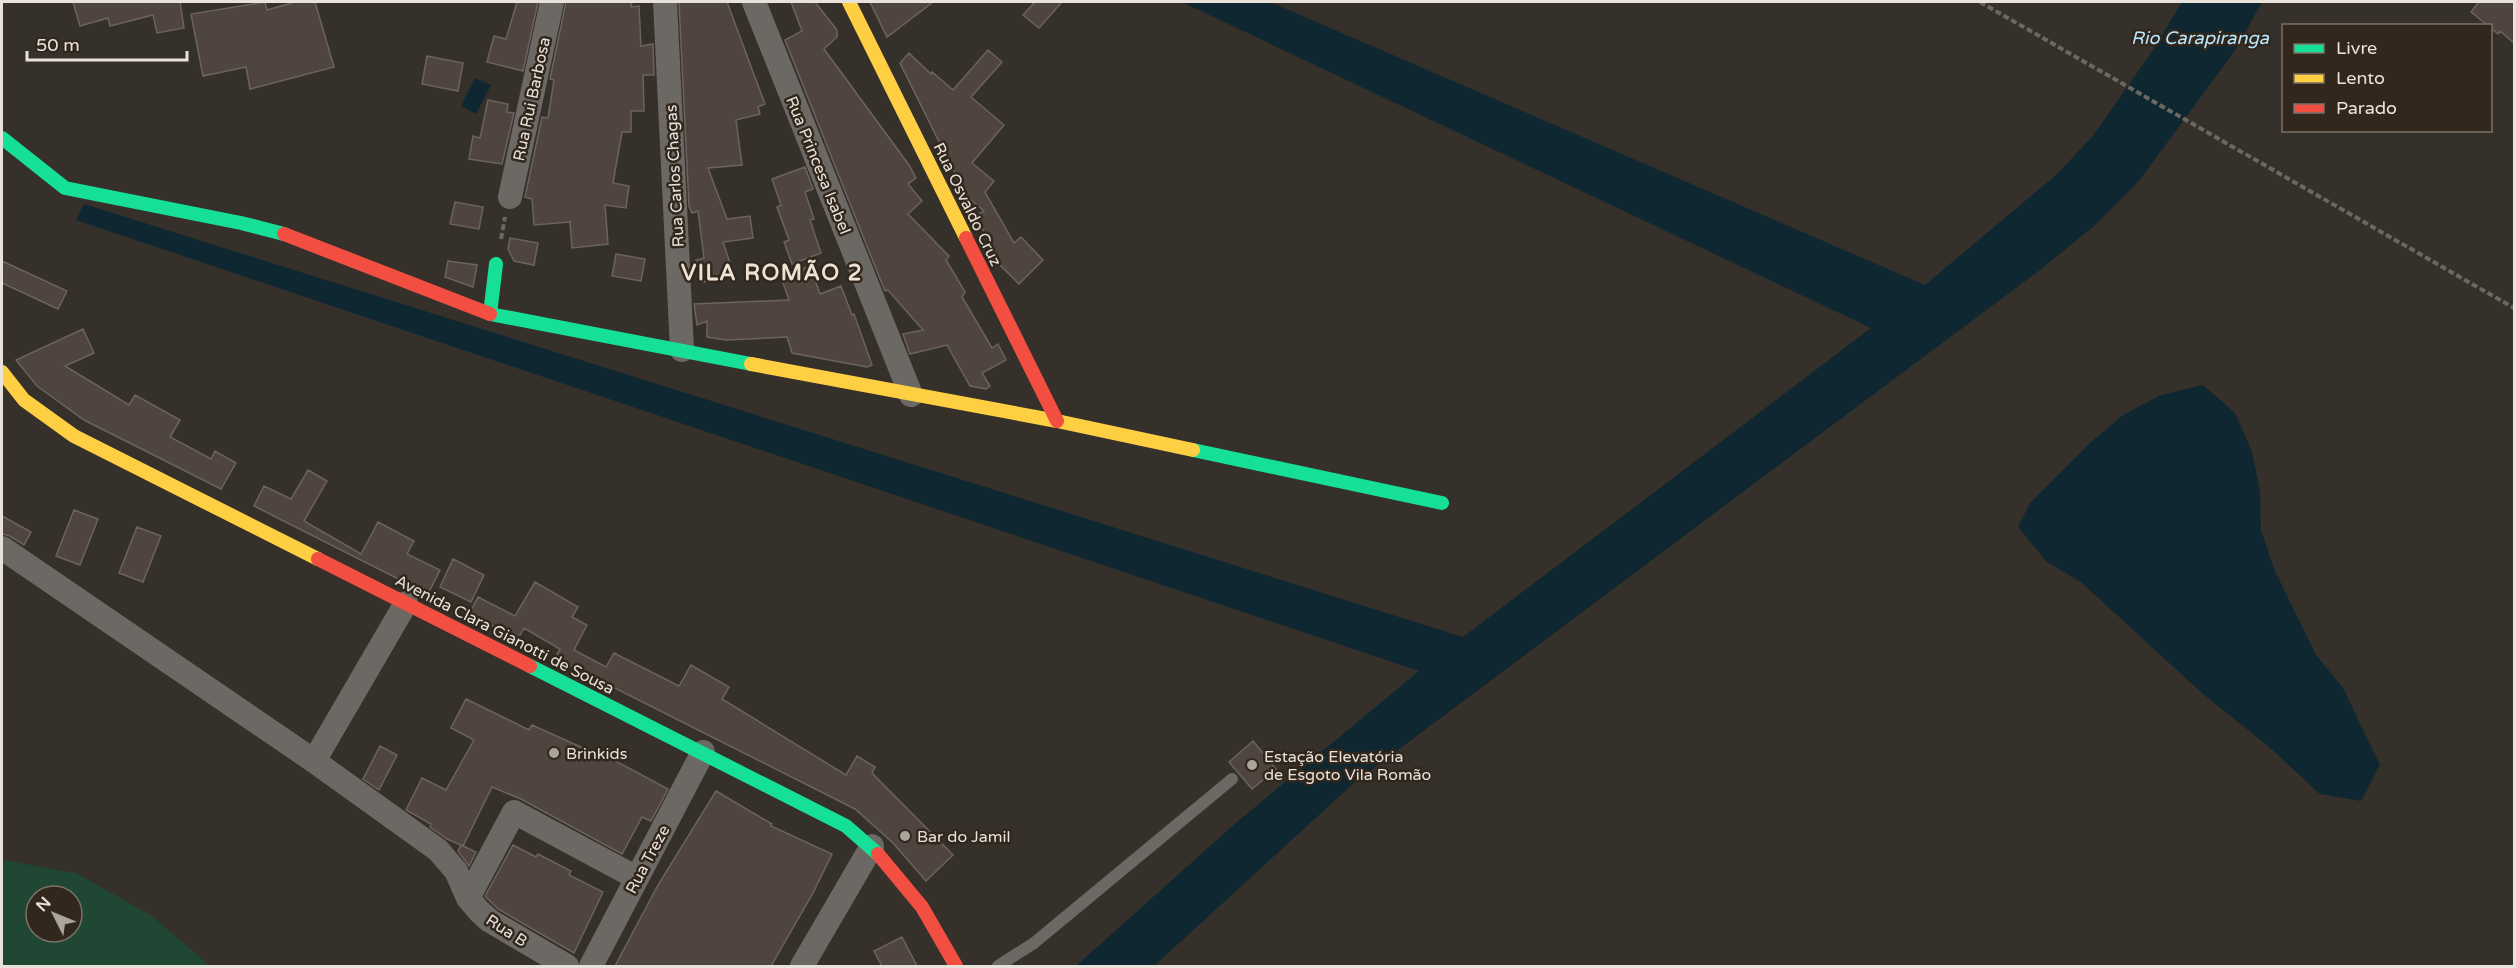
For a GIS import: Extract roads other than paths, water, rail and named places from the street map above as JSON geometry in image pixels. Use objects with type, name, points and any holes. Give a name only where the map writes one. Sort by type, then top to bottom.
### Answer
[{"type":"street","name":"Rua Rui Barbosa","points":[[510,197],[552,2]]},
{"type":"street","name":"Rua Carlos Chagas","points":[[665,2],[682,350]]},
{"type":"street","name":"Rua Princesa Isabel","points":[[754,2],[911,395]]},
{"type":"street","name":"Rua Osvaldo Cruz","points":[[849,2],[1057,421]]},
{"type":"street","points":[[2,138],[65,188],[276,231],[490,314],[540,326],[682,350],[1057,421],[1442,503]]},
{"type":"street","points":[[490,314],[496,264]]},
{"type":"street","name":"Avenida Clara Gianotti de Sousa","points":[[2,373],[24,400],[75,436],[846,826],[872,846],[901,876],[926,912],[956,966]]},
{"type":"street","points":[[2,548],[314,761],[438,850],[456,871],[474,904]]},
{"type":"street","points":[[314,761],[406,603]]},
{"type":"street","name":"Rua Treze","points":[[591,966],[703,752]]},
{"type":"street","points":[[474,904],[514,812],[637,878]]},
{"type":"street","points":[[802,966],[872,846]]},
{"type":"street","name":"Rua B","points":[[474,904],[490,921],[567,966]]},
{"type":"lane","points":[[998,966],[1034,943],[1232,778]]},
{"type":"water","name":"Rio Carapiranga","points":[[1182,2],[1270,2],[1925,285],[2056,175],[2092,137],[2151,53],[2182,2],[2262,2],[2236,49],[2139,181],[2094,226],[2040,270],[1355,782],[1154,966],[1076,966],[1237,822],[1419,671],[76,220],[84,204],[1463,637],[1871,328]]},
{"type":"water","points":[[475,78],[491,85],[476,114],[461,106]]},
{"type":"water","points":[[2203,385],[2235,413],[2252,452],[2260,492],[2261,530],[2275,571],[2316,655],[2343,688],[2380,765],[2361,801],[2320,794],[2268,746],[2203,694],[2082,583],[2046,561],[2018,527],[2030,503],[2091,442],[2123,415],[2161,395]]},
{"type":"place","name":"Brinkids","points":[[554,753]]},
{"type":"place","name":"Estação Elevatória de Esgoto Vila Romão","points":[[1252,765]]},
{"type":"place","name":"Bar do Jamil","points":[[905,836]]},
{"type":"district","name":"VILA ROMÃO 2","points":[[772,272]]}]
